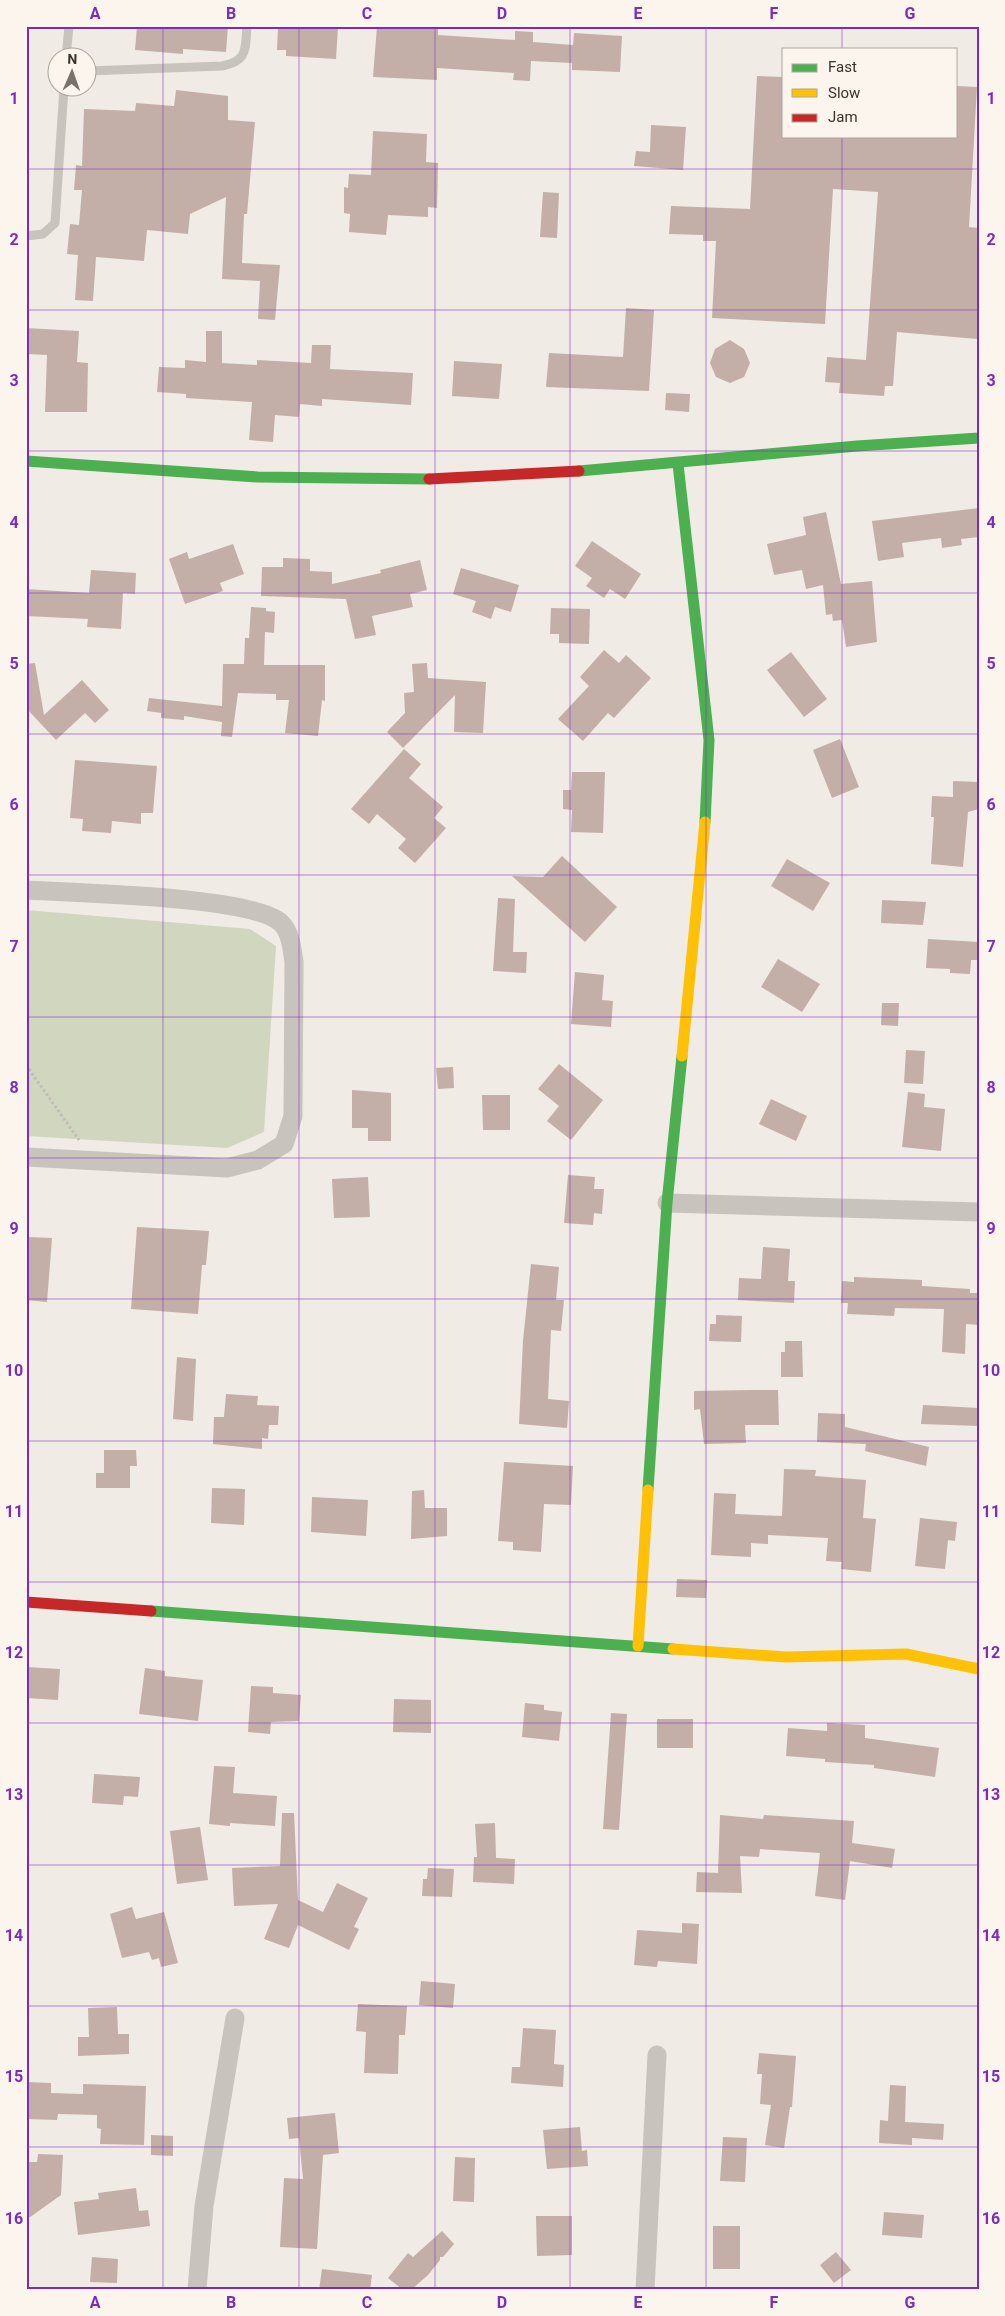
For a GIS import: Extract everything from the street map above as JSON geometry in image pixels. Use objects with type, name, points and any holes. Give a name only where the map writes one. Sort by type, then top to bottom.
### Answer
[{"type":"street","points":[[26,462],[257,479],[371,481],[490,477],[678,464],[894,442],[979,438]]},
{"type":"street","points":[[638,1646],[667,1203],[708,797],[705,697],[678,464]]},
{"type":"street","points":[[26,890],[216,903],[264,912],[282,924],[289,938],[294,962],[294,1116],[284,1144],[258,1160],[227,1168],[26,1157]]},
{"type":"street","points":[[667,1203],[979,1212]]},
{"type":"street","points":[[26,1602],[786,1657],[906,1654],[979,1669]]},
{"type":"street","points":[[197,2290],[204,2206],[235,2018]]},
{"type":"street","points":[[645,2290],[657,2056]]},
{"type":"lane","points":[[67,48],[69,26]]},
{"type":"lane","points":[[98,71],[222,66],[236,63],[244,53],[247,26]]},
{"type":"lane","points":[[26,236],[44,234],[54,223],[63,98]]},
{"type":"path","points":[[26,1065],[93,1160]]},
{"type":"green space","points":[[26,910],[250,929],[276,946],[264,1132],[227,1148],[26,1136]]},
{"type":"building","points":[[137,26],[228,26],[226,52],[183,49],[183,54],[135,50]]},
{"type":"building","points":[[377,26],[438,26],[438,35],[515,40],[515,31],[533,32],[533,42],[573,45],[574,33],[622,36],[620,72],[572,70],[572,63],[531,61],[530,81],[513,80],[514,73],[437,68],[437,80],[373,77]]},
{"type":"building","points":[[278,27],[338,27],[336,59],[286,56],[286,50],[277,50]]},
{"type":"building","points":[[757,76],[782,77],[782,138],[958,138],[958,86],[977,87],[969,227],[979,228],[977,339],[897,332],[893,386],[885,386],[884,396],[839,393],[840,383],[825,382],[827,357],[866,360],[878,192],[833,189],[825,324],[712,318],[716,241],[703,241],[703,235],[669,234],[671,206],[750,209]]},
{"type":"building","points":[[176,90],[228,96],[228,120],[255,122],[247,214],[244,214],[242,263],[280,265],[275,320],[258,319],[260,281],[222,279],[226,197],[190,214],[188,234],[147,230],[144,261],[96,257],[93,301],[75,300],[78,255],[67,254],[70,224],[79,225],[82,190],[74,190],[76,165],[82,166],[84,109],[135,111],[136,103],[174,106]]},
{"type":"building","points":[[651,125],[686,127],[683,170],[634,166],[636,151],[650,152]]},
{"type":"building","points":[[373,131],[427,134],[426,162],[438,163],[437,208],[428,207],[428,217],[388,215],[386,235],[349,232],[350,214],[344,213],[344,187],[348,188],[349,174],[371,175]]},
{"type":"building","points":[[543,192],[559,193],[557,238],[540,237]]},
{"type":"building","points":[[626,308],[654,310],[649,391],[546,387],[549,353],[623,357]]},
{"type":"building","points":[[26,328],[79,331],[77,362],[88,363],[87,412],[45,412],[47,355],[26,354]]},
{"type":"building","points":[[206,331],[222,331],[222,363],[257,365],[257,360],[311,363],[312,345],[331,345],[330,369],[413,373],[411,405],[322,399],[322,406],[300,404],[299,417],[275,415],[273,442],[249,440],[252,402],[186,398],[186,394],[157,392],[159,367],[185,368],[185,360],[206,362]]},
{"type":"building","points":[[730,340],[744,349],[750,363],[744,377],[730,383],[716,377],[710,363],[715,349]]},
{"type":"building","points":[[454,361],[502,364],[499,399],[452,396]]},
{"type":"building","points":[[666,393],[690,394],[689,412],[665,410]]},
{"type":"building","points":[[979,508],[979,537],[961,539],[962,545],[942,548],[941,538],[902,543],[904,557],[878,561],[872,521]]},
{"type":"building","points":[[826,512],[841,584],[872,581],[877,642],[846,647],[842,620],[833,621],[832,614],[826,615],[823,585],[806,589],[802,570],[774,575],[767,544],[806,535],[803,517]]},
{"type":"building","points":[[592,541],[641,574],[625,599],[610,589],[604,598],[586,586],[592,578],[575,566]]},
{"type":"building","points":[[233,544],[244,574],[220,583],[223,591],[185,604],[169,559],[187,552],[189,559]]},
{"type":"building","points":[[283,558],[310,559],[310,571],[332,572],[332,584],[381,573],[380,570],[420,560],[427,590],[410,594],[413,607],[372,616],[376,635],[355,639],[346,599],[261,596],[262,567],[283,567]]},
{"type":"building","points":[[461,568],[519,585],[511,612],[495,607],[491,619],[472,612],[476,601],[453,594]]},
{"type":"building","points":[[91,570],[136,573],[135,594],[123,593],[121,629],[87,627],[88,619],[26,616],[26,589],[89,593]]},
{"type":"building","points":[[251,607],[266,608],[266,611],[275,612],[274,633],[265,632],[264,665],[325,665],[325,701],[322,700],[318,736],[285,733],[289,700],[276,700],[276,694],[238,693],[232,737],[221,736],[222,722],[184,716],[184,720],[161,718],[161,713],[147,711],[149,698],[222,706],[223,664],[244,664],[245,638],[249,638]]},
{"type":"building","points":[[551,608],[590,609],[589,644],[559,643],[559,634],[550,634]]},
{"type":"building","points":[[604,650],[619,663],[626,655],[651,678],[614,718],[608,713],[583,741],[558,719],[589,686],[580,677]]},
{"type":"building","points":[[791,652],[827,699],[804,717],[767,670]]},
{"type":"building","points":[[35,663],[44,715],[82,680],[109,710],[95,723],[85,713],[56,740],[26,708],[26,664]]},
{"type":"building","points":[[427,663],[428,678],[486,682],[483,733],[454,732],[455,695],[403,748],[387,732],[405,713],[404,693],[414,692],[412,664]]},
{"type":"building","points":[[840,739],[859,787],[832,798],[813,750]]},
{"type":"building","points":[[404,749],[421,764],[409,778],[443,807],[434,818],[446,828],[415,863],[398,848],[406,839],[377,814],[369,824],[351,809]]},
{"type":"building","points":[[75,760],[157,766],[153,813],[141,813],[141,824],[112,821],[111,833],[82,831],[83,819],[70,818]]},
{"type":"building","points":[[572,772],[605,772],[603,833],[571,832],[572,810],[563,809],[563,790],[571,790]]},
{"type":"building","points":[[953,781],[979,782],[979,809],[968,812],[963,867],[931,864],[934,817],[931,817],[932,796],[953,797]]},
{"type":"building","points":[[562,856],[617,907],[585,942],[512,876],[543,877]]},
{"type":"building","points":[[787,859],[830,883],[813,911],[771,886]]},
{"type":"building","points":[[498,898],[515,899],[513,952],[527,952],[526,973],[493,971]]},
{"type":"building","points":[[882,900],[926,902],[923,925],[881,923]]},
{"type":"building","points":[[928,939],[979,942],[979,960],[971,960],[970,974],[950,973],[950,969],[926,968]]},
{"type":"building","points":[[778,959],[820,984],[802,1012],[761,987]]},
{"type":"building","points":[[575,972],[604,975],[602,1000],[613,1001],[611,1027],[571,1024]]},
{"type":"building","points":[[882,1003],[899,1003],[898,1026],[881,1025]]},
{"type":"building","points":[[906,1050],[925,1051],[923,1084],[904,1083]]},
{"type":"building","points":[[559,1064],[603,1100],[571,1140],[547,1121],[559,1106],[538,1089]]},
{"type":"building","points":[[453,1067],[454,1088],[438,1089],[436,1068]]},
{"type":"building","points":[[352,1090],[391,1093],[391,1141],[368,1141],[368,1128],[352,1128]]},
{"type":"building","points":[[908,1092],[925,1094],[924,1107],[945,1109],[941,1151],[902,1147]]},
{"type":"building","points":[[482,1095],[510,1095],[510,1130],[483,1130]]},
{"type":"building","points":[[771,1099],[807,1116],[796,1141],[759,1124]]},
{"type":"building","points":[[568,1175],[595,1177],[594,1189],[604,1189],[602,1214],[594,1213],[593,1225],[564,1223]]},
{"type":"building","points":[[368,1177],[370,1217],[334,1218],[332,1179]]},
{"type":"building","points":[[137,1227],[209,1231],[206,1265],[202,1265],[198,1314],[131,1309]]},
{"type":"building","points":[[27,1237],[52,1238],[47,1302],[26,1300]]},
{"type":"building","points":[[763,1247],[790,1249],[788,1281],[795,1281],[794,1303],[738,1300],[739,1278],[761,1279]]},
{"type":"building","points":[[531,1264],[559,1267],[556,1300],[564,1300],[561,1331],[551,1330],[548,1399],[569,1401],[567,1428],[519,1424],[523,1341]]},
{"type":"building","points":[[854,1277],[922,1280],[922,1286],[970,1289],[970,1293],[979,1293],[979,1325],[966,1324],[965,1354],[942,1352],[944,1309],[895,1308],[894,1316],[847,1314],[848,1303],[841,1303],[842,1281],[854,1282]]},
{"type":"building","points":[[716,1315],[742,1316],[741,1342],[709,1341],[710,1324],[716,1324]]},
{"type":"building","points":[[785,1341],[802,1341],[803,1377],[781,1377],[781,1352],[785,1352]]},
{"type":"building","points":[[177,1357],[196,1359],[193,1421],[173,1419]]},
{"type":"building","points":[[778,1390],[779,1425],[745,1425],[746,1443],[704,1444],[700,1409],[694,1410],[694,1391]]},
{"type":"building","points":[[226,1394],[258,1396],[257,1405],[279,1406],[278,1425],[269,1425],[268,1439],[262,1438],[262,1449],[213,1444],[214,1417],[224,1417]]},
{"type":"building","points":[[923,1405],[979,1408],[979,1426],[921,1424]]},
{"type":"building","points":[[818,1413],[845,1414],[845,1427],[929,1447],[926,1466],[865,1451],[866,1444],[817,1442]]},
{"type":"building","points":[[104,1450],[136,1450],[137,1466],[130,1466],[130,1488],[96,1488],[96,1473],[104,1473]]},
{"type":"building","points":[[504,1462],[573,1466],[571,1505],[544,1504],[541,1552],[513,1550],[513,1542],[498,1541]]},
{"type":"building","points":[[784,1469],[816,1470],[815,1476],[866,1480],[863,1518],[876,1519],[871,1572],[841,1569],[842,1562],[826,1561],[828,1538],[768,1535],[768,1544],[751,1543],[751,1557],[711,1555],[714,1493],[736,1494],[735,1514],[782,1516]]},
{"type":"building","points":[[212,1488],[245,1489],[244,1525],[211,1523]]},
{"type":"building","points":[[424,1490],[425,1508],[447,1508],[447,1536],[411,1539],[412,1491]]},
{"type":"building","points":[[312,1497],[368,1500],[366,1536],[311,1532]]},
{"type":"building","points":[[920,1518],[957,1522],[955,1541],[948,1540],[945,1569],[915,1566]]},
{"type":"building","points":[[677,1579],[707,1580],[706,1598],[676,1597]]},
{"type":"building","points":[[26,1667],[60,1669],[58,1700],[26,1698]]},
{"type":"building","points":[[145,1668],[165,1671],[165,1676],[203,1680],[198,1721],[139,1714]]},
{"type":"building","points":[[251,1686],[273,1687],[273,1693],[301,1695],[299,1721],[271,1722],[270,1734],[248,1732]]},
{"type":"building","points":[[394,1699],[431,1700],[431,1733],[393,1732]]},
{"type":"building","points":[[525,1703],[544,1705],[544,1710],[562,1712],[559,1741],[522,1737]]},
{"type":"building","points":[[611,1713],[627,1714],[619,1830],[603,1829]]},
{"type":"building","points":[[657,1719],[693,1719],[693,1748],[657,1748]]},
{"type":"building","points":[[827,1723],[865,1725],[865,1738],[939,1748],[935,1777],[874,1768],[874,1765],[825,1762],[825,1759],[786,1756],[788,1728],[827,1731]]},
{"type":"building","points":[[214,1766],[235,1767],[233,1793],[277,1796],[275,1826],[230,1823],[230,1826],[209,1824]]},
{"type":"building","points":[[94,1774],[140,1777],[138,1797],[124,1796],[123,1805],[92,1803]]},
{"type":"building","points":[[282,1813],[294,1813],[298,1900],[323,1912],[337,1883],[368,1898],[354,1927],[359,1929],[349,1950],[298,1925],[289,1948],[264,1939],[278,1904],[234,1906],[232,1868],[280,1866]]},
{"type":"building","points":[[720,1815],[763,1819],[764,1815],[854,1821],[852,1843],[895,1849],[892,1868],[850,1861],[845,1900],[815,1896],[820,1853],[760,1849],[759,1857],[740,1856],[742,1893],[696,1892],[697,1872],[718,1873]]},
{"type":"building","points":[[495,1823],[496,1858],[515,1859],[514,1884],[473,1882],[474,1857],[477,1857],[475,1824]]},
{"type":"building","points":[[200,1827],[208,1880],[177,1884],[170,1831]]},
{"type":"building","points":[[428,1868],[454,1869],[452,1897],[422,1896],[423,1879],[427,1879]]},
{"type":"building","points":[[132,1907],[136,1919],[164,1912],[178,1963],[161,1967],[159,1958],[152,1960],[149,1952],[122,1958],[110,1914]]},
{"type":"building","points":[[682,1923],[699,1924],[697,1964],[658,1961],[657,1967],[634,1965],[637,1930],[682,1933]]},
{"type":"building","points":[[421,1981],[455,1984],[453,2008],[419,2005]]},
{"type":"building","points":[[358,2004],[407,2006],[405,2035],[399,2035],[398,2074],[364,2073],[366,2032],[356,2031]]},
{"type":"building","points":[[117,2007],[118,2034],[129,2034],[129,2054],[78,2056],[78,2037],[89,2037],[88,2008]]},
{"type":"building","points":[[523,2028],[556,2030],[554,2064],[564,2065],[563,2087],[511,2083],[512,2067],[520,2067]]},
{"type":"building","points":[[759,2053],[796,2056],[792,2107],[790,2107],[784,2148],[765,2145],[771,2105],[760,2104],[762,2074],[757,2074]]},
{"type":"building","points":[[27,2082],[51,2083],[51,2093],[83,2094],[83,2084],[146,2086],[144,2145],[100,2144],[101,2129],[97,2128],[97,2115],[58,2114],[57,2120],[27,2119]]},
{"type":"building","points":[[890,2085],[906,2086],[905,2122],[944,2124],[943,2140],[912,2138],[912,2145],[879,2143],[880,2120],[888,2121]]},
{"type":"building","points":[[335,2113],[339,2153],[323,2155],[317,2249],[280,2247],[284,2178],[303,2179],[299,2138],[289,2139],[287,2118]]},
{"type":"building","points":[[580,2127],[582,2151],[587,2150],[588,2166],[547,2169],[543,2130]]},
{"type":"building","points":[[151,2135],[173,2136],[173,2156],[151,2155]]},
{"type":"building","points":[[723,2137],[747,2138],[745,2182],[720,2181]]},
{"type":"building","points":[[38,2154],[63,2155],[61,2195],[26,2220],[26,2162],[37,2162]]},
{"type":"building","points":[[455,2157],[475,2158],[474,2202],[453,2201]]},
{"type":"building","points":[[136,2188],[139,2211],[148,2210],[150,2226],[78,2235],[74,2202],[99,2199],[98,2193]]},
{"type":"building","points":[[884,2212],[924,2215],[922,2238],[882,2235]]},
{"type":"building","points":[[536,2216],[572,2216],[572,2255],[537,2256]]},
{"type":"building","points":[[713,2226],[740,2226],[740,2269],[713,2269]]},
{"type":"building","points":[[442,2231],[454,2244],[443,2257],[440,2257],[440,2260],[428,2275],[411,2290],[403,2290],[388,2278],[408,2253],[413,2257]]},
{"type":"building","points":[[836,2252],[851,2270],[834,2283],[820,2265]]},
{"type":"building","points":[[92,2257],[118,2259],[117,2283],[90,2282]]},
{"type":"building","points":[[322,2269],[372,2275],[370,2290],[319,2290]]},
{"type":"traffic: fast","points":[[579,471],[857,446],[979,438]]},
{"type":"traffic: fast","points":[[26,461],[258,477],[429,479]]},
{"type":"traffic: fast","points":[[678,464],[709,740],[705,822]]},
{"type":"traffic: fast","points":[[648,1490],[667,1203],[682,1056]]},
{"type":"traffic: fast","points":[[151,1611],[673,1649]]},
{"type":"traffic: slow","points":[[682,1056],[705,822]]},
{"type":"traffic: slow","points":[[638,1646],[648,1490]]},
{"type":"traffic: slow","points":[[673,1649],[786,1657],[906,1654],[979,1669]]},
{"type":"traffic: jam","points":[[429,479],[579,471]]},
{"type":"traffic: jam","points":[[26,1602],[151,1611]]}]
